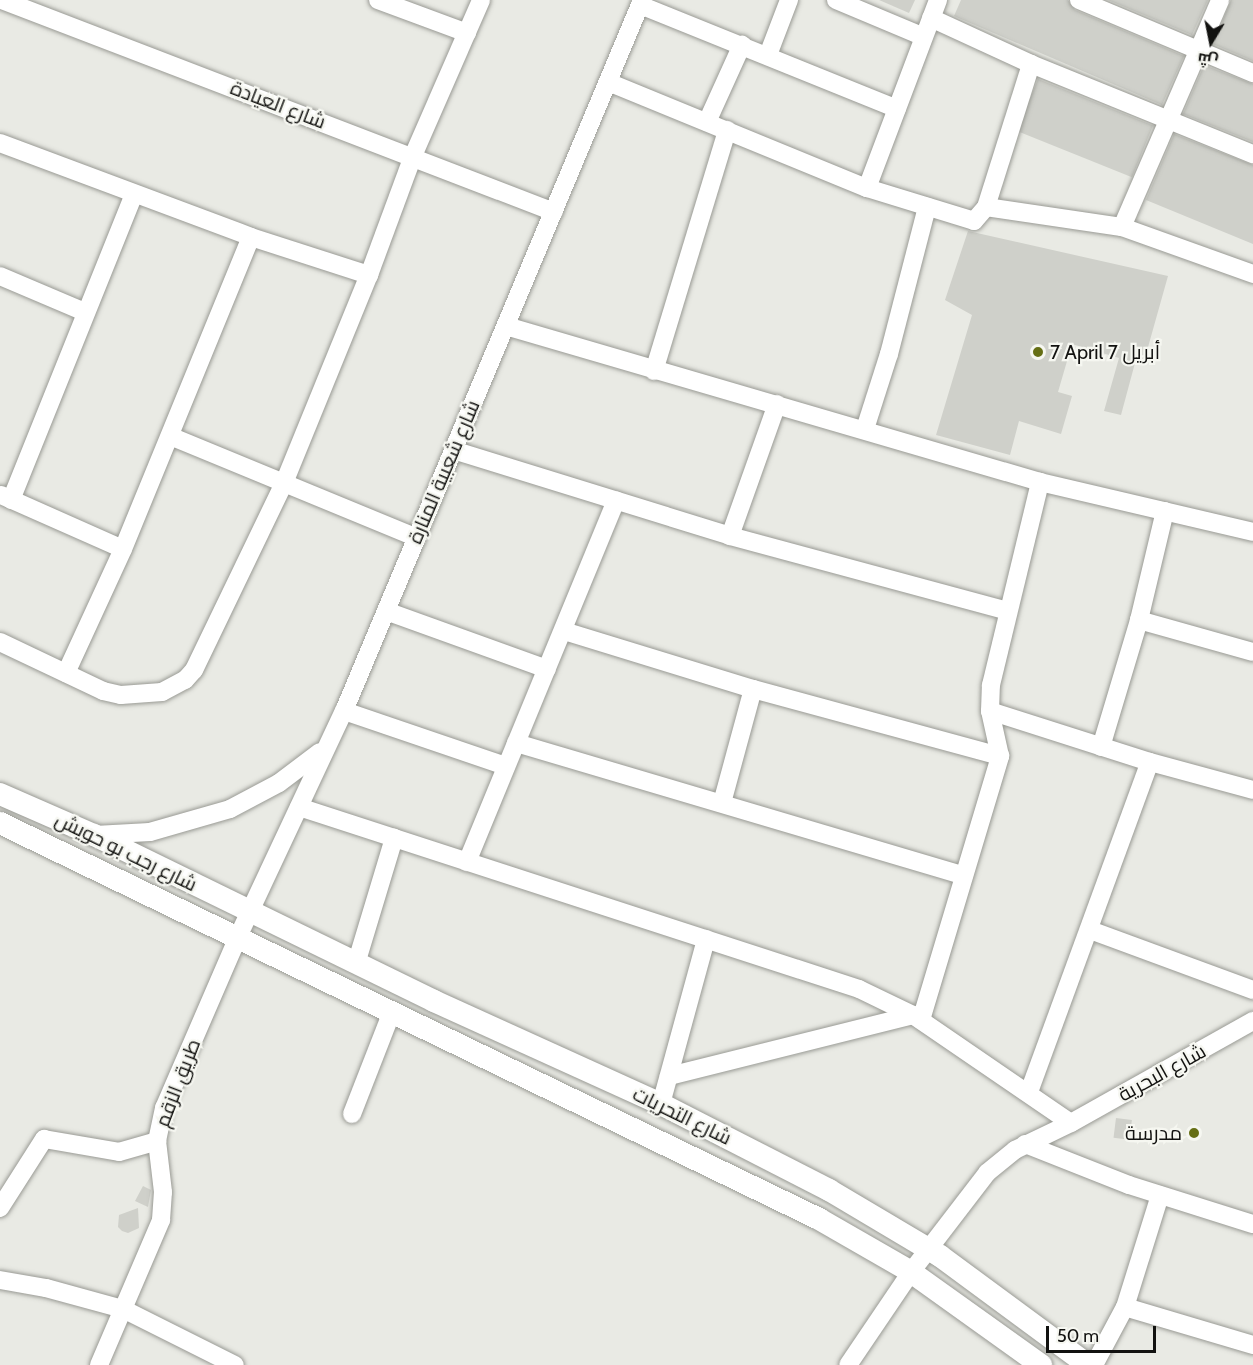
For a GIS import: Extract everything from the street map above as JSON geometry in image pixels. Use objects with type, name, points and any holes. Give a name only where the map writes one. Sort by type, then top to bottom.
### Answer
[{"type":"main road","name":"شارع رجب بو حويش","points":[[0,794],[94,835],[250,913]]},
{"type":"main road","name":"شارع رجب بو حويش","points":[[0,823],[237,939]]},
{"type":"main road","name":"شارع التحريات","points":[[250,913],[661,1104],[829,1190],[928,1249],[1088,1365]]},
{"type":"main road","name":"شارع التحريات","points":[[237,939],[784,1200],[912,1272],[1041,1365]]},
{"type":"street","name":"شارع العيادة","points":[[2,0],[554,212]]},
{"type":"street","points":[[378,0],[467,33]]},
{"type":"street","points":[[0,642],[103,691],[121,695],[162,692],[185,680],[202,658],[284,483],[369,275],[413,156],[481,0]]},
{"type":"street","points":[[768,55],[789,0]]},
{"type":"street","points":[[836,0],[924,36]]},
{"type":"street","points":[[867,188],[938,0]]},
{"type":"street","points":[[1079,0],[1253,73]]},
{"type":"street","points":[[1122,227],[1220,0]]},
{"type":"street","points":[[641,2],[897,109]]},
{"type":"street","name":"شارع شعبية المنارة","points":[[237,939],[324,749],[344,711],[641,2]]},
{"type":"street","points":[[931,18],[1030,64],[1253,154]]},
{"type":"street","points":[[707,122],[742,45]]},
{"type":"street","points":[[608,82],[867,188],[974,220],[986,207],[1030,64]]},
{"type":"street","points":[[654,371],[727,130]]},
{"type":"street","points":[[0,143],[251,237],[369,275]]},
{"type":"street","points":[[123,549],[5,497],[134,194]]},
{"type":"street","points":[[865,429],[927,207]]},
{"type":"street","points":[[986,207],[1122,227],[1253,274]]},
{"type":"street","points":[[66,673],[123,549],[251,237]]},
{"type":"street","points":[[0,276],[85,312]]},
{"type":"street","points":[[506,326],[654,371],[865,429],[1040,482],[1253,532]]},
{"type":"street","points":[[730,536],[777,404]]},
{"type":"street","points":[[170,436],[417,538]]},
{"type":"street","points":[[453,450],[730,536],[1008,611]]},
{"type":"street","points":[[917,1018],[964,876],[1000,756],[990,711],[991,685],[1040,482]]},
{"type":"street","points":[[467,862],[616,501]]},
{"type":"street","points":[[1101,747],[1139,620],[1165,511]]},
{"type":"street","points":[[386,610],[547,669]]},
{"type":"street","points":[[1139,620],[1253,652]]},
{"type":"street","points":[[564,631],[753,689],[1000,756]]},
{"type":"street","points":[[722,802],[753,689]]},
{"type":"street","points":[[344,711],[506,766]]},
{"type":"street","points":[[990,711],[1150,762],[1253,790]]},
{"type":"street","points":[[516,743],[722,802],[964,876]]},
{"type":"street","points":[[94,835],[150,832],[230,809],[279,783],[324,749]]},
{"type":"street","points":[[1029,1092],[1150,762]]},
{"type":"street","points":[[299,807],[859,989],[917,1018],[1029,1092],[1071,1123]]},
{"type":"street","points":[[357,964],[394,838]]},
{"type":"street","points":[[1090,930],[1253,990]]},
{"type":"street","name":"طريق الزقم","points":[[99,1365],[162,1220],[164,1192],[157,1141],[164,1108],[237,939]]},
{"type":"street","points":[[661,1104],[706,939]]},
{"type":"street","points":[[352,1114],[391,1014]]},
{"type":"street","points":[[669,1076],[917,1018]]},
{"type":"street","name":"شارع البحرية","points":[[848,1365],[928,1249],[987,1173],[1025,1144],[1071,1123],[1253,1021]]},
{"type":"street","points":[[0,1208],[44,1138],[119,1152],[157,1141]]},
{"type":"street","points":[[1025,1144],[1160,1195],[1253,1224]]},
{"type":"street","points":[[1094,1365],[1125,1307],[1160,1195]]},
{"type":"street","points":[[0,1280],[46,1288],[123,1309],[235,1365]]},
{"type":"street","points":[[1125,1307],[1253,1345]]},
{"type":"building","points":[[879,0],[915,0],[909,13]]},
{"type":"building","points":[[961,0],[1068,0],[1075,10],[1184,56],[1162,105],[954,16]]},
{"type":"building","points":[[1108,0],[1208,0],[1192,35]]},
{"type":"building","points":[[1231,0],[1253,0],[1253,61],[1213,44]]},
{"type":"building","points":[[1204,65],[1253,84],[1253,142],[1183,114]]},
{"type":"building","points":[[1038,79],[1153,125],[1132,177],[1017,131]]},
{"type":"building","points":[[1174,134],[1253,165],[1253,244],[1146,200]]},
{"type":"building","name":"7 April 7 أبريل","points":[[968,231],[1168,276],[1143,365],[1135,363],[1121,415],[1104,411],[1119,358],[1072,344],[1058,392],[1072,396],[1061,434],[1019,421],[1010,455],[936,435],[972,315],[945,300]]},
{"type":"building","points":[[1116,1118],[1132,1120],[1129,1140],[1114,1138]]},
{"type":"building","points":[[143,1186],[151,1190],[148,1207],[135,1201]]},
{"type":"building","points":[[138,1208],[139,1228],[128,1233],[122,1231],[118,1227],[119,1215]]},
{"type":"place","name":"7 April 7 أبريل","points":[[1038,352]]},
{"type":"place","name":"مدرسة","points":[[1194,1133]]}]
